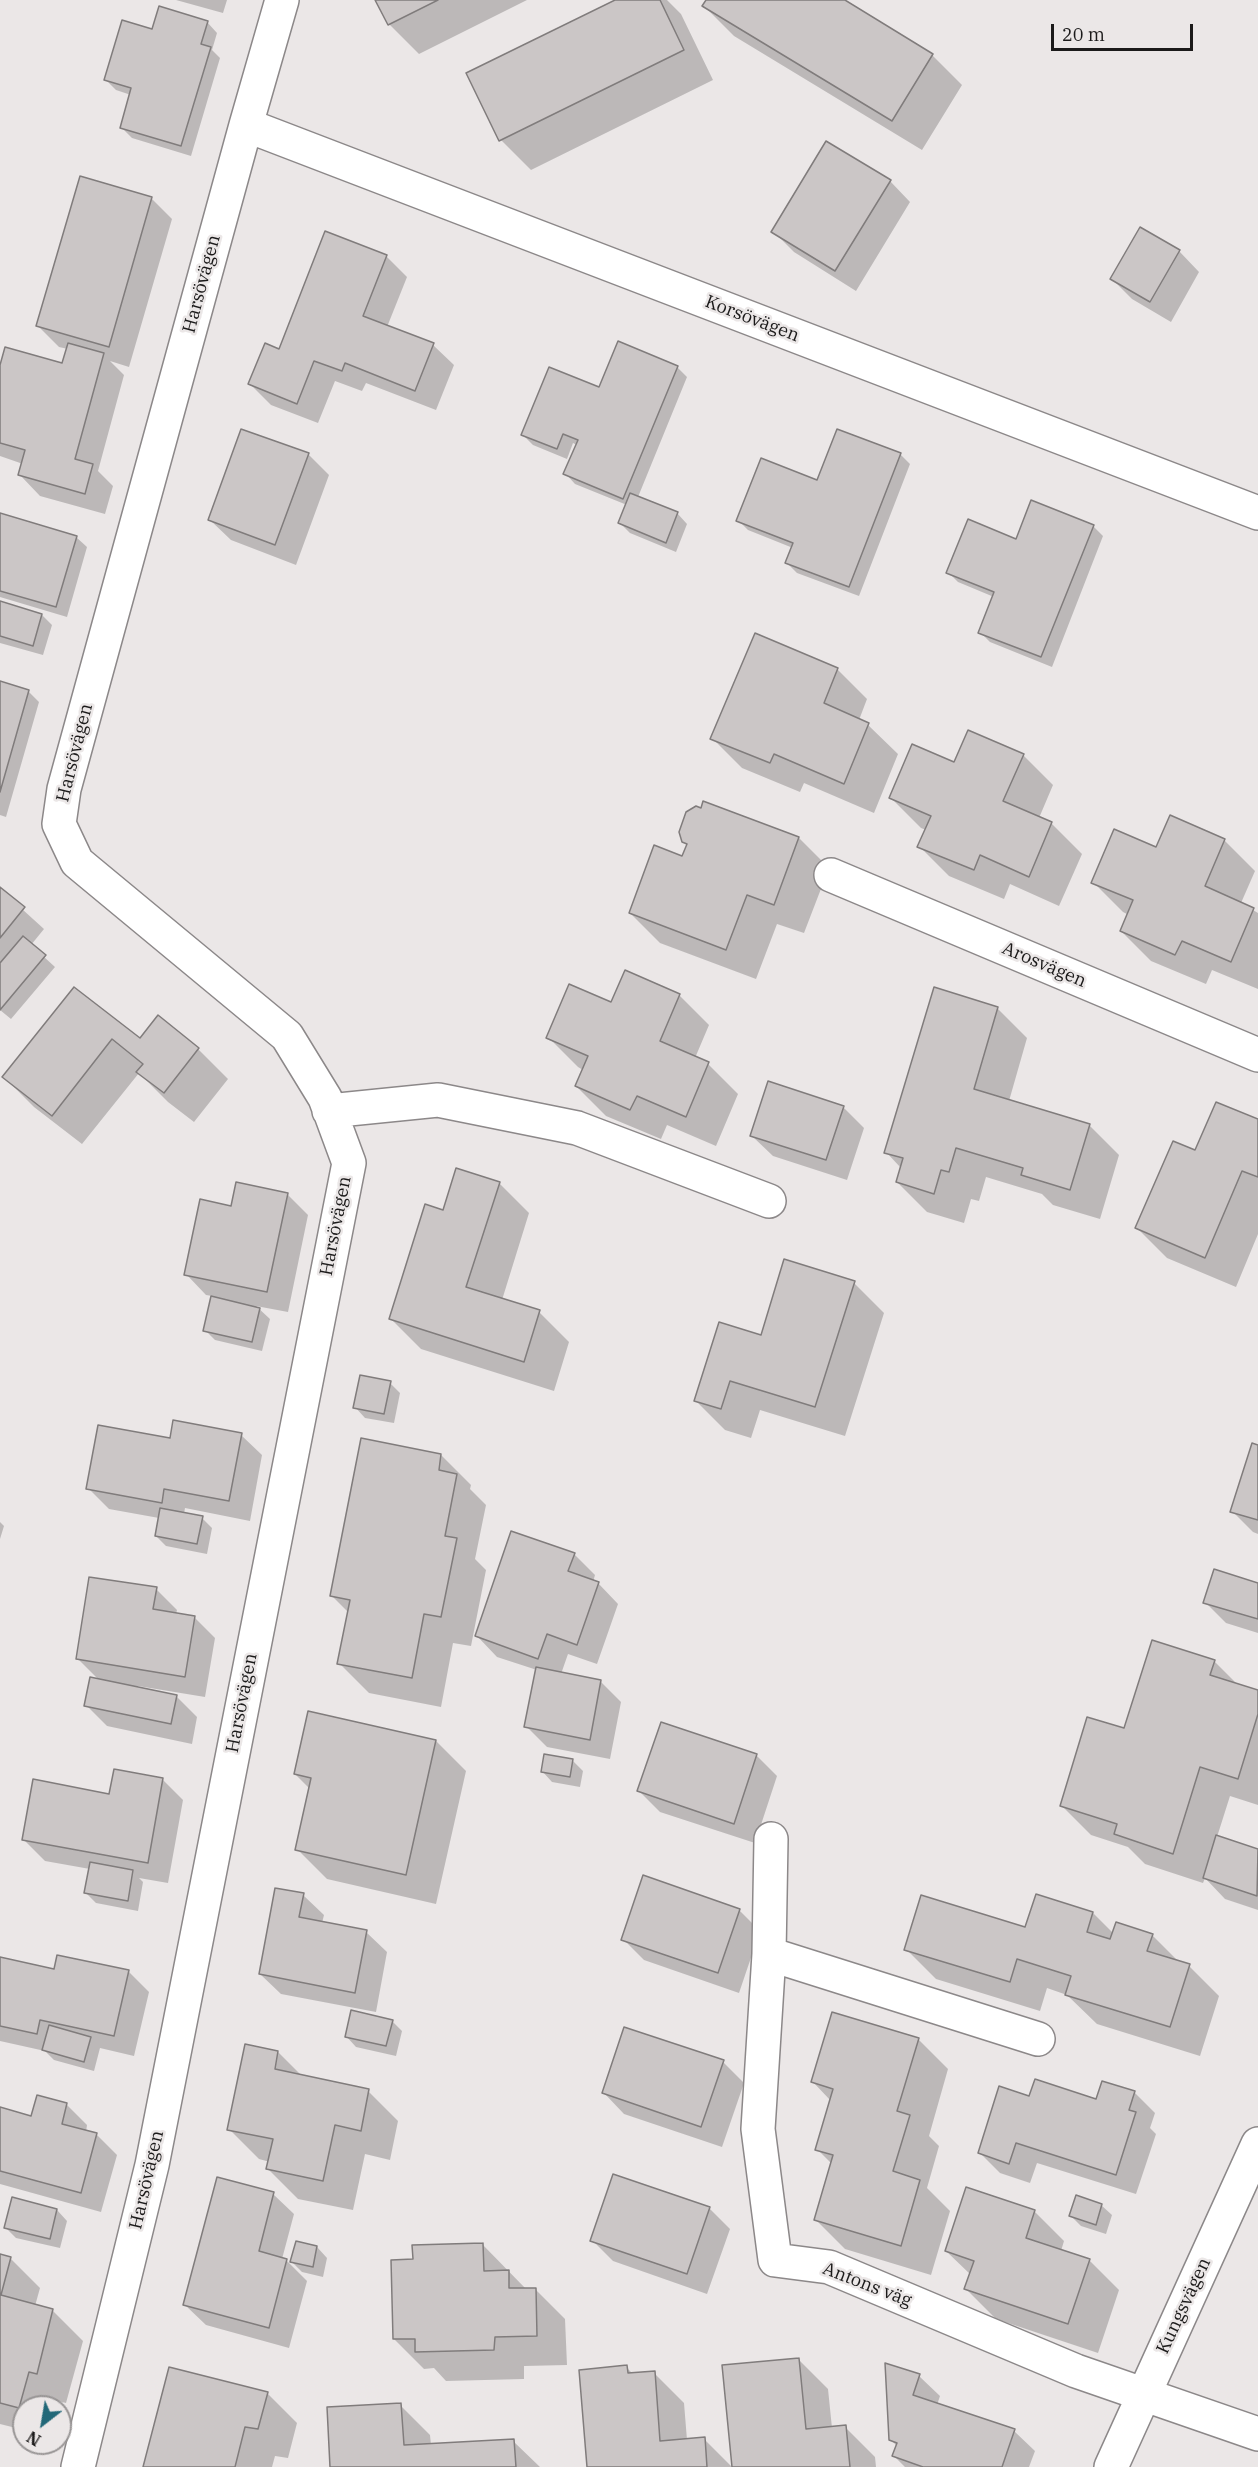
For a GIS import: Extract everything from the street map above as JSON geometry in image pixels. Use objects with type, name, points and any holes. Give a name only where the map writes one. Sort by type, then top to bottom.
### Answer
[{"type":"street","name":"Harsövägen","points":[[78,2467],[152,2165],[348,1163],[325,1098],[287,1036],[77,862],[59,824],[64,789],[282,0]]},
{"type":"street","name":"Korsövägen","points":[[246,125],[1258,513]]},
{"type":"street","name":"Arosvägen","points":[[831,875],[1258,1055]]},
{"type":"street","points":[[329,1111],[438,1100],[577,1128],[769,1201]]},
{"type":"street","name":"Antons väg","points":[[771,1839],[769,1954],[758,2129],[775,2260],[829,2267],[1077,2371],[1143,2393]]},
{"type":"street","points":[[769,1954],[1038,2039]]},
{"type":"street","name":"Kungsvägen","points":[[1111,2467],[1258,2144]]},
{"type":"street","points":[[1143,2393],[1258,2434]]},
{"type":"building","points":[[375,0],[438,0],[388,25]]},
{"type":"building","points":[[615,0],[660,0],[684,50],[499,141],[466,73]]},
{"type":"building","points":[[706,0],[845,0],[933,54],[892,121],[702,6]]},
{"type":"building","points":[[159,6],[208,21],[201,44],[211,47],[181,146],[120,128],[131,88],[104,80],[122,20],[152,29]]},
{"type":"building","points":[[826,141],[891,180],[835,271],[771,232]]},
{"type":"building","points":[[80,176],[152,197],[109,347],[36,326]]},
{"type":"building","points":[[1140,227],[1180,250],[1150,302],[1110,279]]},
{"type":"building","points":[[325,231],[387,255],[363,316],[434,343],[415,391],[345,363],[342,371],[314,361],[297,404],[248,384],[265,343],[279,349]]},
{"type":"building","points":[[618,341],[678,366],[623,499],[563,474],[578,440],[563,434],[557,449],[521,435],[549,367],[599,387]]},
{"type":"building","points":[[68,343],[104,353],[75,459],[93,464],[85,494],[18,475],[25,450],[0,443],[0,365],[5,347],[62,363]]},
{"type":"building","points":[[241,429],[309,453],[275,545],[208,520]]},
{"type":"building","points":[[837,429],[901,453],[849,587],[785,563],[793,543],[736,521],[761,458],[817,480]]},
{"type":"building","points":[[630,493],[678,512],[666,543],[618,523]]},
{"type":"building","points":[[1031,500],[1094,525],[1041,657],[978,633],[994,592],[946,573],[968,519],[1016,539]]},
{"type":"building","points":[[0,513],[77,536],[56,607],[0,591]]},
{"type":"building","points":[[0,601],[42,614],[33,646],[0,636]]},
{"type":"building","points":[[755,633],[838,668],[824,703],[869,723],[844,784],[774,754],[770,763],[710,739]]},
{"type":"building","points":[[0,681],[29,690],[0,792]]},
{"type":"building","points":[[968,730],[1024,754],[1003,801],[1052,822],[1029,877],[980,855],[974,870],[917,847],[931,816],[889,798],[912,744],[954,762]]},
{"type":"building","points":[[703,801],[799,837],[774,905],[747,895],[726,950],[629,913],[654,845],[682,856],[687,844],[682,842],[679,832],[686,812],[696,806],[701,808]]},
{"type":"building","points":[[1170,815],[1225,839],[1205,886],[1254,908],[1231,962],[1182,941],[1175,955],[1120,931],[1133,900],[1091,883],[1114,829],[1156,847]]},
{"type":"building","points":[[0,887],[25,907],[0,938]]},
{"type":"building","points":[[23,936],[46,955],[0,1010],[0,963]]},
{"type":"building","points":[[625,970],[680,994],[660,1041],[709,1062],[686,1117],[637,1096],[630,1110],[575,1086],[588,1056],[546,1038],[569,984],[611,1002]]},
{"type":"building","points":[[74,987],[140,1038],[158,1015],[199,1048],[164,1093],[136,1072],[143,1064],[112,1039],[52,1116],[2,1077]]},
{"type":"building","points":[[934,987],[998,1007],[974,1089],[1090,1124],[1070,1190],[1021,1175],[1023,1168],[956,1148],[949,1172],[941,1170],[934,1194],[896,1182],[903,1158],[884,1153]]},
{"type":"building","points":[[768,1081],[844,1106],[826,1160],[750,1136]]},
{"type":"building","points":[[1216,1102],[1258,1119],[1258,1177],[1242,1171],[1205,1258],[1135,1228],[1173,1141],[1195,1150]]},
{"type":"building","points":[[456,1168],[500,1182],[466,1287],[540,1310],[524,1362],[389,1319],[425,1204],[443,1210]]},
{"type":"building","points":[[236,1182],[288,1193],[267,1292],[184,1275],[200,1199],[231,1206]]},
{"type":"building","points":[[784,1259],[855,1281],[815,1407],[730,1381],[721,1409],[694,1401],[719,1322],[761,1335]]},
{"type":"building","points":[[211,1296],[260,1308],[252,1342],[203,1331]]},
{"type":"building","points":[[360,1375],[391,1381],[384,1414],[353,1408]]},
{"type":"building","points":[[173,1420],[242,1433],[229,1501],[164,1489],[162,1503],[86,1489],[98,1425],[170,1438]]},
{"type":"building","points":[[361,1438],[441,1454],[439,1470],[457,1474],[445,1536],[457,1538],[441,1617],[424,1614],[412,1678],[337,1664],[350,1600],[330,1596]]},
{"type":"building","points":[[1252,1443],[1258,1445],[1258,1520],[1230,1512]]},
{"type":"building","points":[[160,1508],[203,1516],[197,1544],[155,1536]]},
{"type":"building","points":[[511,1531],[575,1553],[568,1571],[599,1582],[577,1645],[547,1634],[538,1659],[475,1636]]},
{"type":"building","points":[[1214,1569],[1258,1583],[1258,1619],[1203,1603]]},
{"type":"building","points":[[89,1577],[157,1587],[153,1609],[195,1616],[185,1677],[76,1659]]},
{"type":"building","points":[[1152,1640],[1215,1660],[1210,1675],[1258,1690],[1258,1714],[1238,1779],[1200,1767],[1173,1854],[1114,1834],[1117,1824],[1060,1806],[1087,1717],[1124,1728]]},
{"type":"building","points":[[536,1667],[601,1680],[590,1740],[524,1727]]},
{"type":"building","points":[[90,1677],[177,1695],[171,1724],[84,1706]]},
{"type":"building","points":[[308,1711],[436,1740],[406,1875],[295,1850],[311,1778],[294,1774]]},
{"type":"building","points":[[661,1722],[757,1754],[734,1824],[637,1791]]},
{"type":"building","points":[[544,1754],[573,1759],[570,1777],[541,1772]]},
{"type":"building","points":[[114,1769],[163,1778],[148,1863],[22,1840],[33,1779],[109,1794]]},
{"type":"building","points":[[1216,1835],[1258,1849],[1257,1896],[1203,1878]]},
{"type":"building","points":[[90,1862],[133,1870],[128,1901],[84,1893]]},
{"type":"building","points":[[643,1875],[740,1909],[718,1973],[621,1940]]},
{"type":"building","points":[[275,1888],[304,1893],[299,1917],[367,1930],[355,1993],[259,1974]]},
{"type":"building","points":[[1036,1894],[1093,1912],[1087,1932],[1110,1939],[1116,1922],[1153,1934],[1147,1951],[1190,1964],[1170,2027],[1065,1995],[1071,1976],[1017,1959],[1010,1982],[904,1950],[921,1895],[1025,1927]]},
{"type":"building","points":[[57,1955],[129,1970],[114,2036],[40,2020],[37,2034],[0,2026],[0,1957],[54,1969]]},
{"type":"building","points":[[351,2010],[393,2020],[386,2046],[345,2037]]},
{"type":"building","points":[[832,2012],[919,2038],[897,2111],[910,2115],[893,2171],[920,2180],[901,2246],[814,2220],[833,2155],[815,2150],[833,2089],[811,2082]]},
{"type":"building","points":[[49,2025],[91,2037],[84,2062],[42,2050]]},
{"type":"building","points":[[624,2027],[724,2060],[701,2127],[602,2093]]},
{"type":"building","points":[[245,2044],[278,2051],[275,2069],[369,2089],[361,2131],[335,2125],[323,2181],[266,2169],[273,2139],[227,2130]]},
{"type":"building","points":[[1035,2079],[1096,2099],[1102,2081],[1135,2091],[1129,2110],[1136,2112],[1116,2175],[1016,2143],[1009,2164],[978,2153],[999,2086],[1029,2096]]},
{"type":"building","points":[[37,2095],[67,2103],[62,2124],[97,2133],[81,2193],[0,2171],[0,2107],[31,2116]]},
{"type":"building","points":[[613,2174],[710,2207],[687,2274],[590,2241]]},
{"type":"building","points":[[217,2177],[274,2192],[259,2251],[287,2259],[269,2328],[183,2305]]},
{"type":"building","points":[[966,2187],[1035,2210],[1026,2238],[1090,2259],[1068,2324],[964,2289],[974,2261],[945,2251]]},
{"type":"building","points":[[1076,2195],[1102,2204],[1096,2225],[1069,2216]]},
{"type":"building","points":[[12,2197],[57,2209],[50,2239],[4,2228]]},
{"type":"building","points":[[296,2241],[317,2246],[313,2267],[290,2262]]},
{"type":"building","points":[[483,2243],[484,2271],[509,2270],[509,2288],[536,2288],[537,2336],[495,2337],[494,2350],[415,2352],[415,2339],[393,2339],[391,2260],[413,2259],[412,2245]]},
{"type":"building","points":[[0,2254],[11,2257],[1,2295],[53,2309],[37,2374],[29,2372],[23,2395],[12,2395],[12,2406],[0,2403]]},
{"type":"building","points":[[799,2358],[806,2429],[846,2425],[850,2467],[732,2467],[722,2365]]},
{"type":"building","points":[[885,2363],[920,2374],[913,2395],[1015,2429],[1002,2467],[923,2467],[892,2456],[897,2443],[889,2440]]},
{"type":"building","points":[[627,2365],[628,2373],[655,2371],[660,2441],[705,2437],[707,2467],[587,2467],[579,2370]]},
{"type":"building","points":[[169,2367],[268,2392],[258,2429],[245,2427],[235,2467],[143,2467]]},
{"type":"building","points":[[401,2403],[404,2445],[514,2439],[516,2467],[330,2467],[327,2407]]}]
